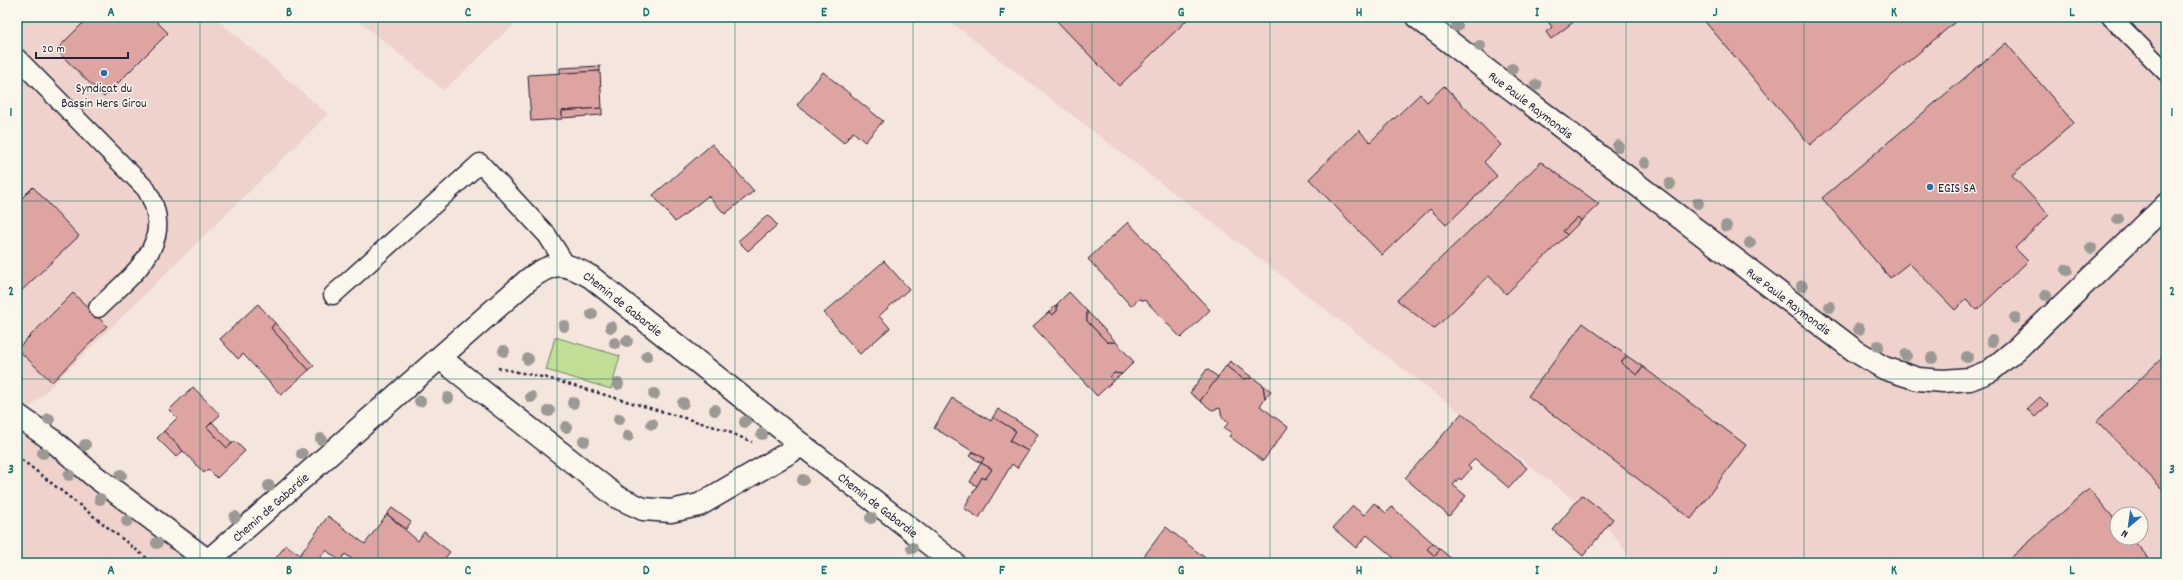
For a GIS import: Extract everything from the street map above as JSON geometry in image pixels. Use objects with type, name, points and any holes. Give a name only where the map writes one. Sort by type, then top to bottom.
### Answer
[{"type":"street","name":"Rue Paule Raymondis","points":[[1416,17],[1854,350],[1884,368],[1918,379],[1943,381],[1970,379],[1990,371],[2018,348],[2166,205]]},
{"type":"street","name":"Chemin de Gabardie","points":[[17,416],[208,561],[541,270],[553,265],[566,265],[591,277],[802,445],[954,563]]},
{"type":"street","points":[[440,358],[617,497],[643,509],[671,510],[699,505],[776,462],[802,445]]},
{"type":"lane","points":[[2111,17],[2166,72]]},
{"type":"lane","points":[[17,58],[146,189],[154,203],[158,216],[158,228],[151,249],[138,270],[98,308]]},
{"type":"lane","points":[[333,294],[480,163],[548,235],[566,265]]},
{"type":"path","points":[[494,367],[547,378],[722,429],[754,443],[776,462]]},
{"type":"path","points":[[17,456],[153,563]]},
{"type":"shaded area","points":[[17,17],[214,17],[328,114],[28,409],[227,558],[224,563],[17,563]]},
{"type":"shaded area","points":[[354,17],[522,17],[444,90]]},
{"type":"shaded area","points":[[944,17],[2166,17],[2166,563],[1635,563],[1603,522]]},
{"type":"green space","points":[[555,337],[620,356],[611,389],[546,370]]},
{"type":"building","name":"Syndicat du Bassin Hers Girou","points":[[89,17],[152,17],[168,33],[104,97],[56,50]]},
{"type":"building","points":[[1053,17],[1190,17],[1119,86]]},
{"type":"building","points":[[1545,17],[1580,17],[1551,39],[1546,32],[1552,27]]},
{"type":"building","points":[[1701,17],[1961,17],[1810,145]]},
{"type":"building","name":"EGIS SA","points":[[2006,43],[2074,123],[2012,175],[2049,215],[2015,248],[2028,261],[1977,310],[1966,299],[1955,310],[1909,263],[1890,278],[1822,198]]},
{"type":"building","points":[[600,66],[600,71],[560,74],[560,68]]},
{"type":"building","points":[[600,71],[602,108],[562,111],[562,119],[531,121],[528,75]]},
{"type":"building","points":[[823,72],[883,121],[865,142],[853,132],[844,143],[797,105]]},
{"type":"building","points":[[1444,86],[1501,145],[1484,162],[1497,176],[1446,225],[1430,209],[1382,255],[1309,179],[1359,130],[1370,142],[1420,94],[1427,102]]},
{"type":"building","points":[[602,108],[602,115],[562,118],[562,111]]},
{"type":"building","points":[[712,144],[754,191],[725,214],[708,196],[675,222],[653,195]]},
{"type":"building","points":[[1541,162],[1599,204],[1581,221],[1578,217],[1563,231],[1567,235],[1506,294],[1489,276],[1434,329],[1397,300]]},
{"type":"building","points":[[33,187],[79,236],[17,295],[17,203]]},
{"type":"building","points":[[768,215],[777,225],[748,251],[738,241]]},
{"type":"building","points":[[1578,217],[1581,221],[1567,235],[1563,231]]},
{"type":"building","points":[[1128,222],[1210,310],[1181,338],[1146,301],[1139,299],[1131,306],[1088,259]]},
{"type":"building","points":[[884,261],[909,289],[879,316],[890,328],[860,354],[824,313]]},
{"type":"building","points":[[1069,292],[1087,311],[1087,321],[1107,342],[1116,342],[1134,362],[1122,374],[1114,373],[1110,377],[1113,381],[1097,396],[1033,326],[1049,312],[1052,315],[1057,311],[1057,304]]},
{"type":"building","points":[[73,293],[107,326],[52,382],[17,349]]},
{"type":"building","points":[[258,304],[275,323],[271,328],[309,370],[281,395],[243,354],[238,359],[220,339]]},
{"type":"building","points":[[1057,304],[1057,311],[1052,315],[1049,312]]},
{"type":"building","points":[[1087,311],[1116,342],[1107,342],[1087,321]]},
{"type":"building","points":[[275,323],[314,366],[309,370],[271,328]]},
{"type":"building","points":[[1583,323],[1627,356],[1621,363],[1637,375],[1643,367],[1746,445],[1691,519],[1528,396]]},
{"type":"building","points":[[1627,356],[1643,367],[1637,375],[1621,363]]},
{"type":"building","points":[[2162,358],[2166,362],[2166,493],[2097,421]]},
{"type":"building","points":[[1230,361],[1253,378],[1243,379],[1226,366]]},
{"type":"building","points":[[1226,366],[1243,379],[1253,378],[1263,385],[1265,398],[1260,406],[1288,427],[1263,461],[1229,436],[1232,433],[1224,428],[1229,422],[1222,417],[1220,408],[1212,410],[1200,401]]},
{"type":"building","points":[[1207,369],[1218,377],[1200,401],[1190,393]]},
{"type":"building","points":[[1114,373],[1122,374],[1113,381],[1110,377]]},
{"type":"building","points":[[1263,385],[1271,391],[1265,398]]},
{"type":"building","points":[[193,387],[220,415],[207,427],[227,448],[235,441],[245,451],[217,478],[208,469],[204,473],[164,431],[177,418],[169,410]]},
{"type":"building","points":[[2040,397],[2048,405],[2035,417],[2027,409]]},
{"type":"building","points":[[952,398],[991,421],[993,417],[1016,431],[1010,441],[1028,451],[1017,468],[1012,464],[979,518],[964,508],[982,477],[985,479],[992,469],[981,463],[984,458],[934,428]]},
{"type":"building","points":[[998,409],[1038,434],[1028,451],[1010,441],[1016,431],[993,417]]},
{"type":"building","points":[[1462,413],[1527,468],[1509,488],[1475,459],[1468,466],[1471,469],[1461,480],[1459,478],[1453,485],[1466,496],[1449,516],[1405,478]]},
{"type":"building","points":[[212,422],[232,443],[227,448],[207,427]]},
{"type":"building","points":[[164,431],[183,451],[176,457],[157,438]]},
{"type":"building","points":[[973,452],[984,458],[981,463],[970,456]]},
{"type":"building","points":[[981,463],[992,469],[985,479],[982,477],[977,486],[970,482]]},
{"type":"building","points":[[2089,489],[2109,513],[2109,546],[2138,546],[2153,563],[2005,563]]},
{"type":"building","points":[[1582,495],[1613,519],[1583,556],[1553,530]]},
{"type":"building","points":[[1374,503],[1386,513],[1392,507],[1433,543],[1427,549],[1435,556],[1440,549],[1453,560],[1450,563],[1400,563],[1367,535],[1356,548],[1333,528],[1353,506],[1364,515]]},
{"type":"building","points":[[392,508],[411,522],[406,529],[387,514]]},
{"type":"building","points":[[387,514],[418,541],[424,532],[450,552],[441,563],[357,563],[345,554],[340,561],[326,550],[316,563],[272,563],[286,545],[300,555],[328,516],[365,544]]},
{"type":"building","points":[[1166,527],[1212,563],[1144,563],[1141,560]]},
{"type":"building","points":[[1433,543],[1440,549],[1435,556],[1427,549]]},
{"type":"place","name":"Syndicat du Bassin Hers Girou","points":[[104,73]]},
{"type":"place","name":"EGIS SA","points":[[1930,187]]}]
